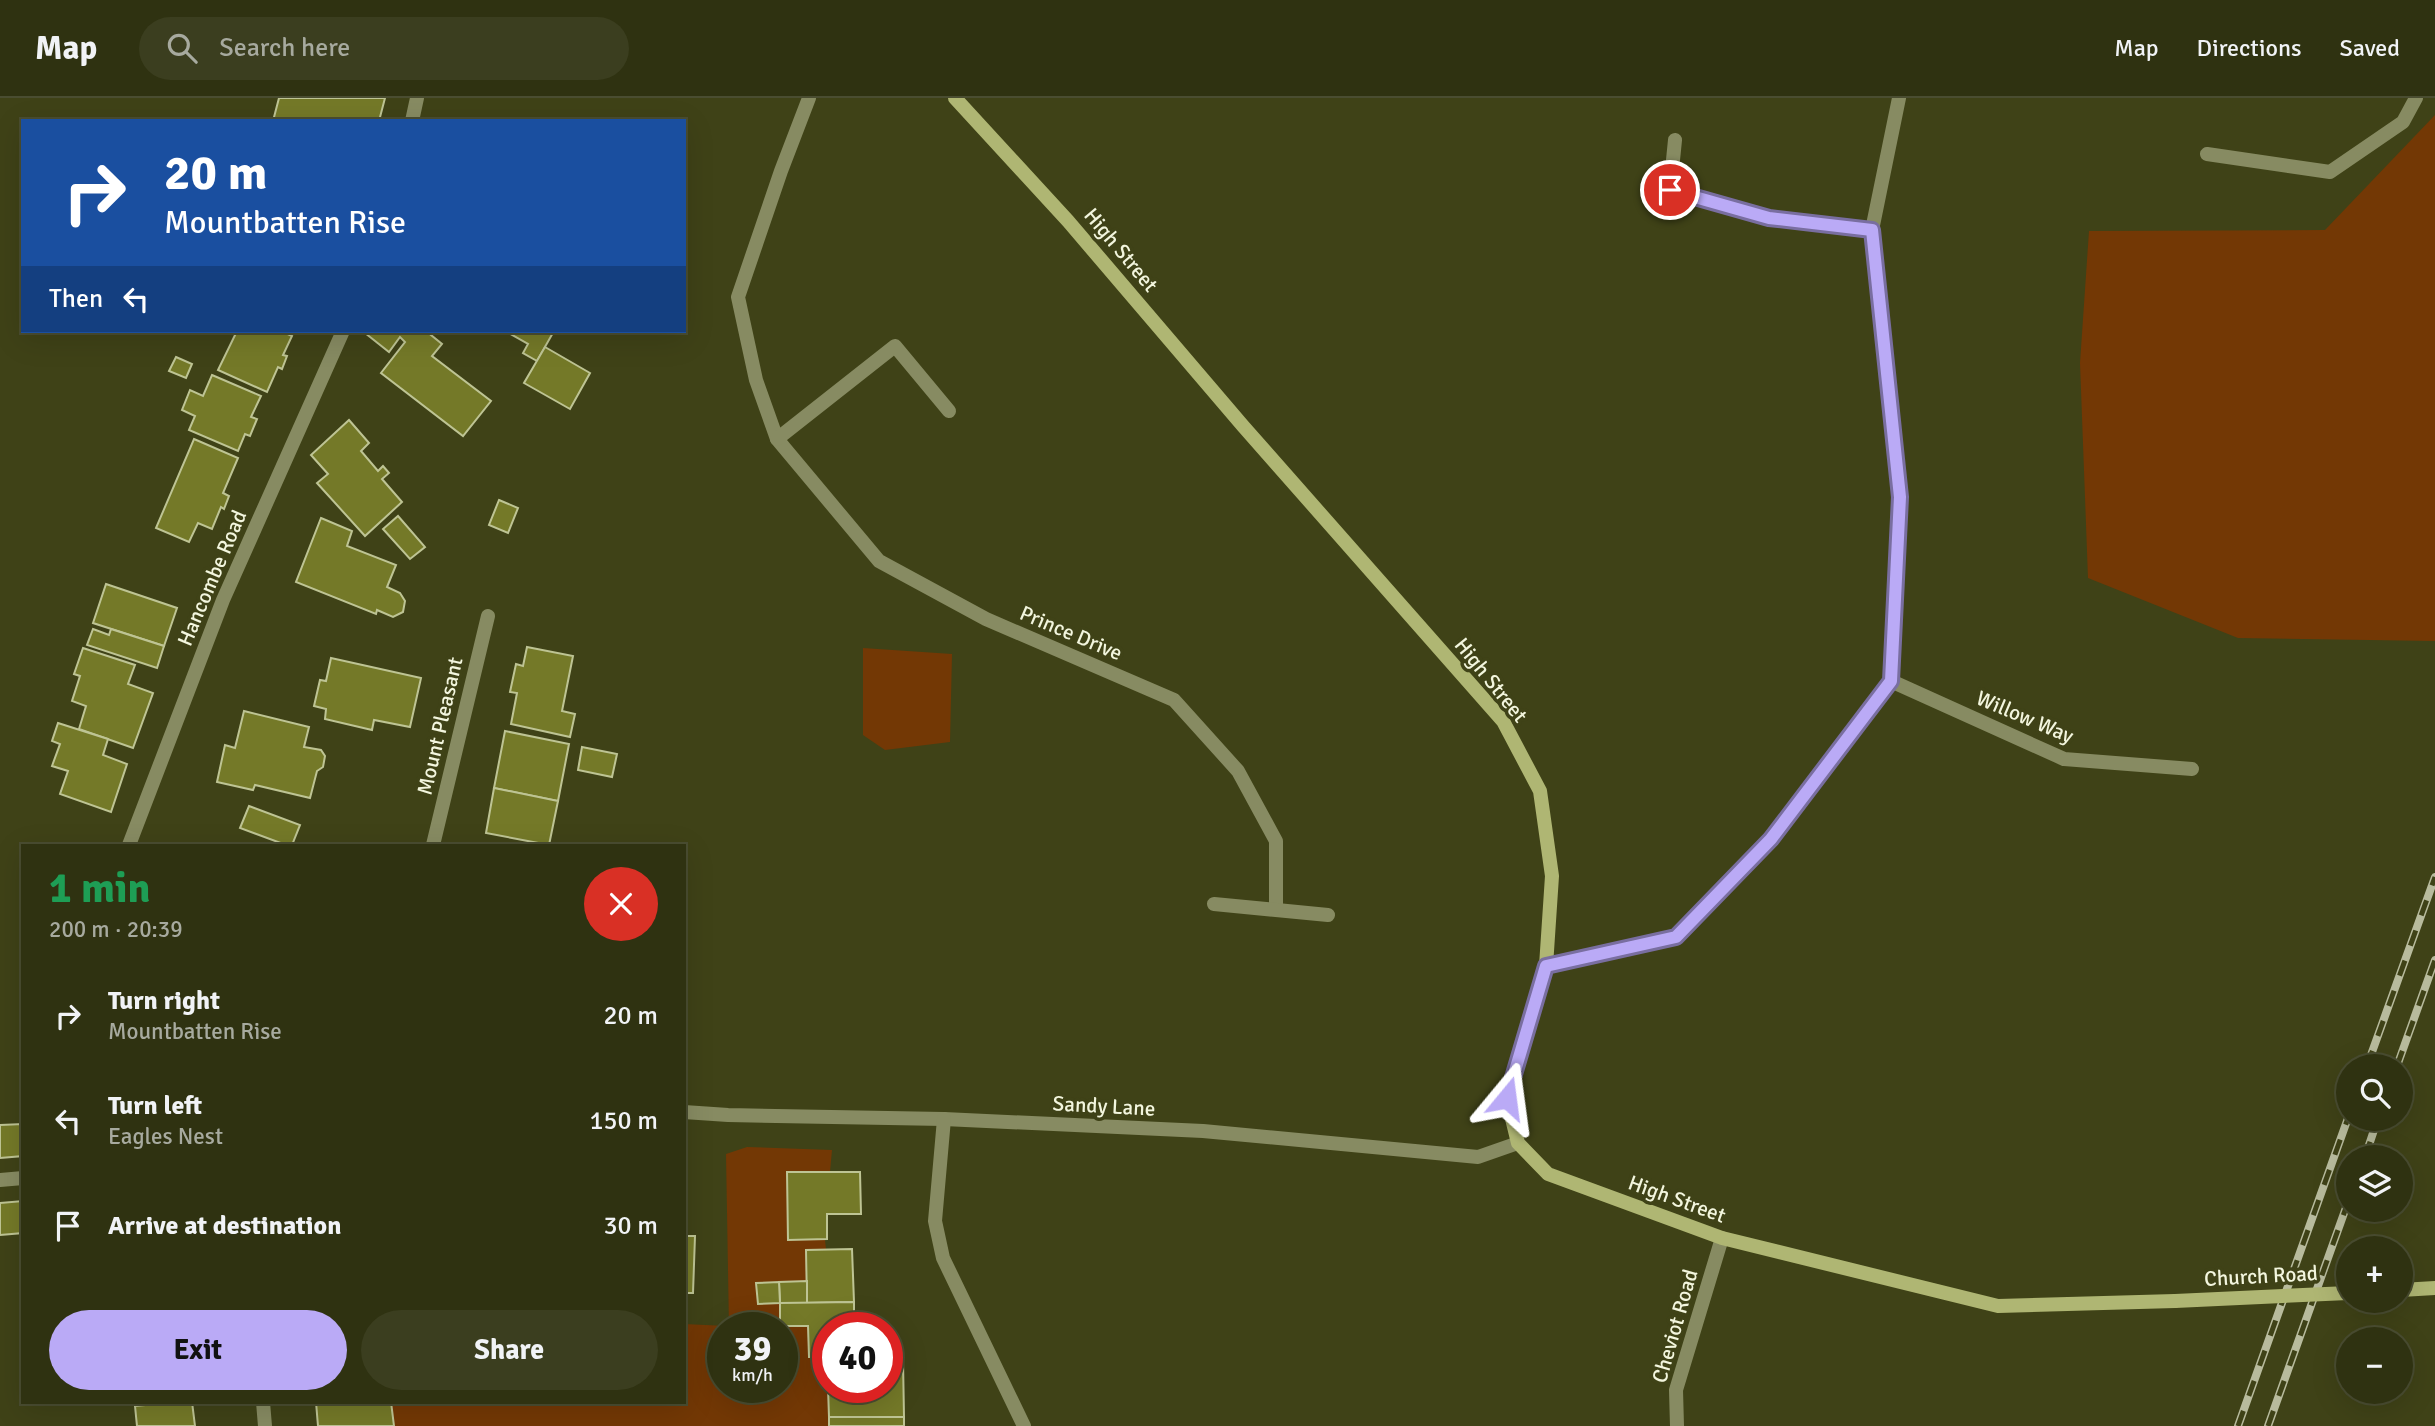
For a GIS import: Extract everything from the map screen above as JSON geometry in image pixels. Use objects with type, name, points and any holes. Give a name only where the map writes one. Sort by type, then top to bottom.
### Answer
[{"type":"street","points":[[413,119],[418,98]]},
{"type":"street","name":"Prince Drive","points":[[809,98],[737,297],[756,380],[777,439],[879,561],[986,619],[1174,700],[1238,771],[1276,841],[1276,908]]},
{"type":"street","name":"High Street","points":[[955,98],[1068,221],[1243,426],[1503,721],[1540,791],[1552,876],[1546,966],[1507,1098],[1518,1143],[1548,1174],[1722,1238],[1998,1306],[2175,1301]]},
{"type":"street","points":[[1546,966],[1676,937],[1771,839],[1891,681],[1900,497],[1872,230],[1899,98]]},
{"type":"street","points":[[2207,153],[2330,172],[2403,122],[2416,98]]},
{"type":"street","points":[[1675,139],[1670,190],[1769,218],[1872,230]]},
{"type":"street","name":"Hancombe Road","points":[[129,844],[223,600],[342,333]]},
{"type":"street","points":[[777,439],[895,346],[949,411]]},
{"type":"street","name":"Mount Pleasant","points":[[433,844],[488,616]]},
{"type":"street","name":"Willow Way","points":[[1891,681],[2064,760],[2192,769]]},
{"type":"street","points":[[1214,904],[1328,915]]},
{"type":"street","name":"Sandy Lane","points":[[686,1112],[944,1119],[1203,1131],[1479,1157],[1518,1143]]},
{"type":"street","points":[[944,1119],[935,1221],[943,1258],[1024,1426]]},
{"type":"street","points":[[0,1180],[21,1178]]},
{"type":"street","name":"Cheviot Road","points":[[1677,1426],[1676,1390],[1722,1238]]},
{"type":"street","points":[[2413,1289],[2435,1288]]},
{"type":"street","name":"Church Road","points":[[2175,1301],[2336,1294]]},
{"type":"street","points":[[263,1404],[265,1426]]},
{"type":"shaded area","points":[[2435,115],[2435,641],[2238,638],[2088,578],[2080,363],[2089,231],[2325,230]]},
{"type":"shaded area","points":[[863,648],[952,654],[950,742],[885,750],[863,735]]},
{"type":"shaded area","points":[[747,1147],[832,1150],[830,1172],[787,1172],[788,1240],[825,1240],[826,1249],[806,1251],[807,1281],[756,1283],[758,1303],[780,1303],[780,1312],[729,1312],[726,1154]]},
{"type":"shaded area","points":[[686,1324],[707,1325],[707,1403],[798,1403],[798,1326],[808,1326],[809,1357],[812,1357],[812,1403],[829,1403],[829,1426],[394,1426],[391,1404],[686,1404]]},
{"type":"building","points":[[279,98],[385,98],[380,119],[274,119]]},
{"type":"building","points":[[236,333],[285,333],[292,336],[283,355],[287,356],[282,369],[278,367],[267,392],[218,370]]},
{"type":"building","points":[[365,333],[428,333],[442,344],[432,356],[491,401],[463,436],[381,373],[405,342],[400,337],[389,352]]},
{"type":"building","points":[[509,333],[553,333],[537,361],[523,353],[528,344]]},
{"type":"building","points":[[545,347],[590,373],[570,409],[524,383]]},
{"type":"building","points":[[176,357],[192,364],[186,378],[169,371]]},
{"type":"building","points":[[212,375],[261,396],[251,417],[257,419],[250,436],[245,434],[238,451],[189,430],[195,416],[182,410],[190,390],[203,396]]},
{"type":"building","points":[[349,420],[369,443],[361,451],[378,471],[383,466],[389,473],[382,479],[402,502],[365,536],[317,483],[328,474],[311,455]]},
{"type":"building","points":[[194,439],[238,458],[223,493],[229,496],[224,509],[221,507],[212,529],[198,523],[189,542],[156,528]]},
{"type":"building","points":[[499,500],[518,508],[508,533],[489,525]]},
{"type":"building","points":[[398,516],[425,547],[410,559],[383,529]]},
{"type":"building","points":[[321,518],[352,531],[347,546],[396,565],[387,587],[400,593],[405,601],[403,612],[393,617],[377,610],[376,614],[296,582]]},
{"type":"building","points":[[106,584],[177,608],[164,646],[93,623]]},
{"type":"building","points":[[93,629],[109,635],[111,629],[164,646],[157,668],[87,645]]},
{"type":"building","points":[[527,647],[573,656],[562,711],[575,714],[570,737],[511,724],[517,693],[510,692],[516,664],[523,666]]},
{"type":"building","points":[[83,648],[135,665],[128,684],[153,693],[133,748],[79,729],[86,706],[72,701],[80,676],[74,674]]},
{"type":"building","points":[[331,658],[421,678],[410,727],[374,720],[372,730],[325,719],[326,709],[314,706],[320,680],[326,681]]},
{"type":"building","points":[[244,711],[309,727],[304,747],[321,750],[325,756],[323,767],[317,771],[310,798],[255,785],[253,790],[217,782],[225,745],[235,748]]},
{"type":"building","points":[[58,723],[108,739],[103,755],[127,764],[111,812],[60,794],[68,771],[52,766],[60,744],[52,741]]},
{"type":"building","points":[[505,731],[569,744],[558,801],[494,788]]},
{"type":"building","points":[[582,747],[617,754],[612,777],[578,770]]},
{"type":"building","points":[[494,788],[558,801],[549,844],[486,833]]},
{"type":"building","points":[[249,806],[300,825],[292,844],[283,844],[240,828]]},
{"type":"building","points":[[21,1124],[21,1156],[0,1158],[0,1125]]},
{"type":"building","points":[[787,1172],[860,1172],[861,1214],[827,1214],[827,1239],[788,1240]]},
{"type":"building","points":[[21,1201],[21,1233],[0,1235],[0,1203]]},
{"type":"building","points":[[686,1236],[695,1236],[693,1293],[686,1293]]},
{"type":"building","points":[[852,1249],[854,1302],[807,1303],[806,1250]]},
{"type":"building","points":[[807,1281],[807,1303],[780,1303],[779,1282]]},
{"type":"building","points":[[779,1282],[780,1303],[758,1304],[756,1283]]},
{"type":"building","points":[[854,1302],[854,1312],[812,1312],[812,1357],[809,1357],[808,1326],[798,1326],[798,1312],[780,1312],[780,1303]]},
{"type":"building","points":[[903,1360],[904,1417],[829,1417],[829,1403],[903,1403]]},
{"type":"building","points":[[192,1404],[195,1426],[137,1426],[135,1406]]},
{"type":"building","points":[[316,1404],[391,1404],[394,1426],[318,1426]]},
{"type":"building","points":[[829,1417],[904,1417],[904,1426],[829,1426]]},
{"type":"railway","points":[[2371,1054],[2435,877]]},
{"type":"railway","points":[[2401,1054],[2435,960]]},
{"type":"railway","points":[[2238,1426],[2343,1131]]},
{"type":"railway","points":[[2369,1145],[2374,1131]]},
{"type":"railway","points":[[2268,1426],[2341,1222]]},
{"type":"route","points":[[1507,1098],[1546,966],[1676,937],[1771,839],[1891,681],[1900,497],[1872,230],[1769,218],[1670,190]]}]
